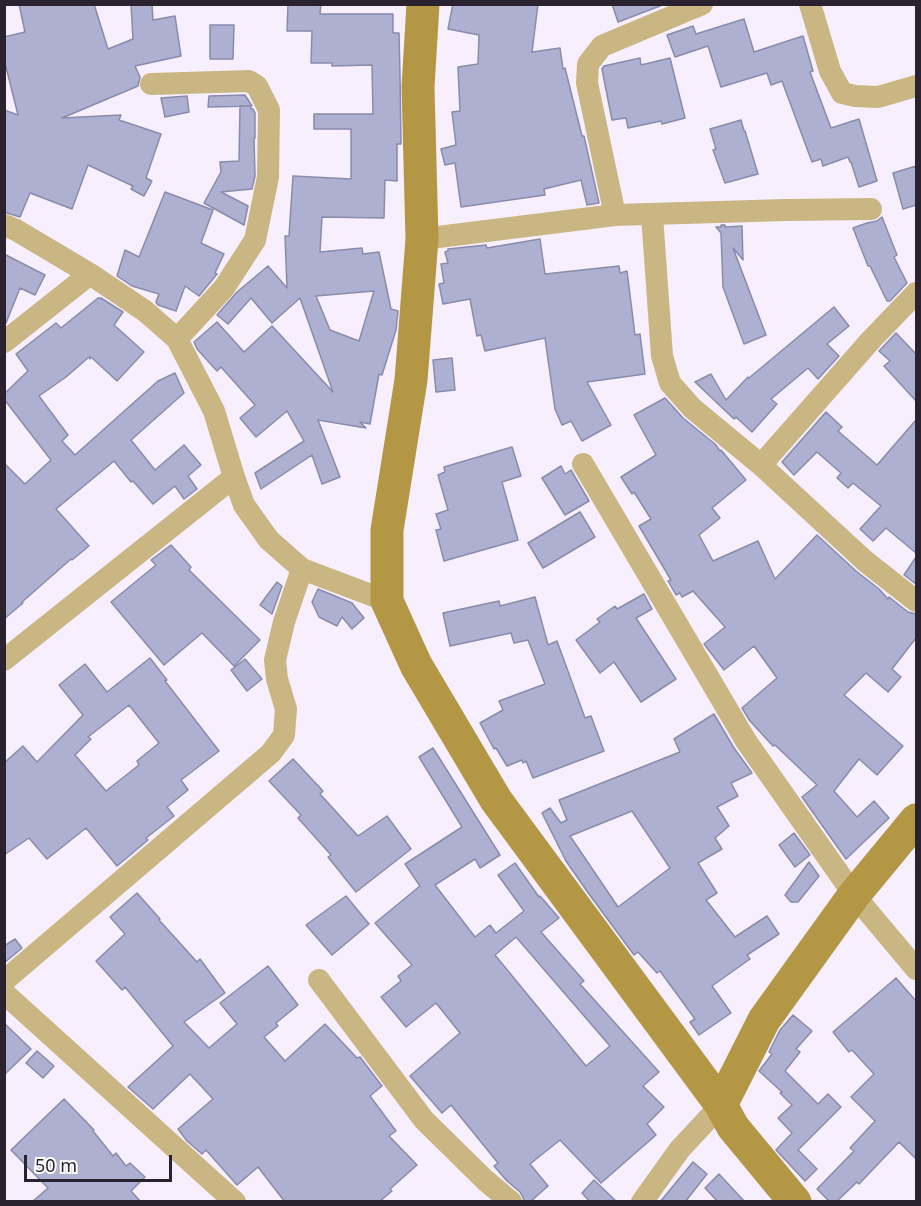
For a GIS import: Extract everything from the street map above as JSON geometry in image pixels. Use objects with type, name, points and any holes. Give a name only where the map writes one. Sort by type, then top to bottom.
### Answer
[{"type":"street","points":[[423,4],[418,87],[422,239],[411,380],[387,530],[387,601],[416,665],[496,800],[721,1105],[733,1127],[795,1202]]},
{"type":"street","points":[[615,215],[587,83],[588,64],[602,46],[702,4]]},
{"type":"street","points":[[810,4],[830,70],[842,93],[878,97],[916,86]]},
{"type":"street","points":[[151,84],[249,81],[257,86],[269,110],[267,177],[255,240],[224,288],[177,339]]},
{"type":"street","points":[[422,239],[615,215],[871,209]]},
{"type":"street","points":[[652,215],[662,356],[670,383],[692,408],[761,465],[865,561],[916,601]]},
{"type":"street","points":[[4,225],[90,274],[145,311],[177,339],[214,411],[244,505],[269,540],[302,568],[387,601]]},
{"type":"street","points":[[4,342],[90,274]]},
{"type":"street","points":[[761,465],[870,341],[916,293]]},
{"type":"street","points":[[583,464],[746,741],[854,895],[916,969]]},
{"type":"street","points":[[4,660],[234,477]]},
{"type":"street","points":[[4,981],[271,753],[284,735],[286,709],[277,679],[276,660],[284,622],[302,568]]},
{"type":"street","points":[[642,1202],[680,1149],[721,1105],[764,1020],[854,895],[916,820]]},
{"type":"street","points":[[319,980],[424,1120],[485,1180],[511,1202]]},
{"type":"street","points":[[4,993],[236,1202]]},
{"type":"building","points":[[19,4],[94,4],[108,49],[133,39],[131,4],[152,4],[153,20],[175,16],[181,56],[135,66],[140,77],[138,86],[62,118],[121,115],[119,120],[161,134],[146,178],[152,181],[144,196],[131,189],[133,186],[88,165],[72,209],[30,193],[20,217],[4,212],[4,110],[18,115],[4,59],[4,37],[25,32]]},
{"type":"building","points":[[288,4],[321,4],[320,14],[393,14],[393,33],[399,33],[401,144],[397,144],[397,181],[385,180],[384,218],[322,217],[320,252],[362,248],[363,254],[379,252],[391,309],[398,311],[396,330],[382,375],[379,374],[370,424],[360,422],[366,428],[318,420],[340,477],[322,484],[312,455],[261,489],[255,473],[304,441],[287,411],[256,437],[240,418],[255,405],[221,367],[217,371],[197,349],[194,342],[217,322],[244,352],[272,326],[333,392],[300,298],[272,323],[251,298],[228,324],[217,315],[237,292],[268,266],[287,288],[285,236],[289,236],[293,176],[351,179],[351,129],[314,129],[314,114],[373,114],[372,65],[332,66],[332,63],[311,63],[312,31],[287,31]],"holes":[[[374,291],[359,341],[330,330],[316,296]]]},
{"type":"building","points":[[453,4],[538,4],[532,52],[560,48],[563,69],[565,68],[582,136],[584,136],[599,203],[587,205],[581,180],[544,189],[545,195],[461,207],[455,163],[445,165],[441,149],[456,145],[452,112],[460,111],[458,67],[478,64],[479,35],[448,29]]},
{"type":"building","points":[[612,4],[660,4],[660,6],[618,22]]},
{"type":"building","points":[[744,19],[754,52],[803,36],[813,71],[810,72],[831,128],[859,119],[877,181],[859,187],[848,157],[823,166],[821,159],[812,162],[782,81],[771,85],[767,73],[721,87],[708,46],[675,57],[667,35],[693,26],[696,34]]},
{"type":"building","points":[[210,25],[234,25],[233,59],[210,59]]},
{"type":"building","points":[[640,58],[641,65],[670,58],[685,118],[662,124],[661,121],[628,128],[626,118],[612,120],[602,69],[604,66]]},
{"type":"building","points":[[245,95],[252,106],[208,107],[209,96]]},
{"type":"building","points":[[187,96],[189,112],[165,117],[161,98]]},
{"type":"building","points":[[240,106],[251,106],[255,113],[255,176],[252,189],[221,192],[248,206],[244,225],[204,203],[221,172],[220,162],[239,161]]},
{"type":"building","points":[[741,120],[758,174],[725,183],[713,150],[716,149],[710,129]]},
{"type":"building","points":[[916,166],[916,205],[903,209],[893,173]]},
{"type":"building","points":[[165,192],[213,210],[201,243],[224,254],[215,273],[217,274],[199,296],[185,286],[176,311],[158,305],[156,302],[159,294],[132,286],[117,276],[125,250],[139,257]]},
{"type":"building","points":[[882,217],[897,255],[894,257],[907,283],[890,301],[887,301],[868,266],[853,228],[877,221]]},
{"type":"building","points":[[721,225],[725,227],[742,226],[743,260],[733,248],[766,335],[744,344],[723,287],[721,233],[716,227],[721,227]]},
{"type":"building","points":[[540,239],[545,274],[619,266],[620,273],[627,271],[635,335],[640,334],[645,374],[587,382],[611,425],[582,441],[571,421],[562,425],[555,409],[545,338],[485,351],[481,335],[477,336],[470,299],[443,304],[439,284],[444,283],[441,264],[448,263],[445,252],[448,249],[486,245],[487,248]]},
{"type":"building","points":[[4,254],[45,275],[35,295],[20,288],[4,324]]},
{"type":"building","points":[[98,298],[123,312],[114,325],[144,352],[117,381],[89,357],[39,396],[68,435],[62,441],[75,455],[158,381],[175,373],[184,393],[131,440],[155,470],[184,445],[201,465],[188,476],[197,489],[184,499],[175,486],[153,504],[114,461],[56,509],[89,546],[71,559],[4,619],[4,463],[25,484],[51,460],[4,399],[4,394],[28,371],[16,354],[56,323],[61,328]]},
{"type":"building","points":[[834,307],[849,326],[827,344],[839,356],[818,379],[808,368],[771,399],[777,404],[752,432],[736,417],[734,419],[695,382],[711,374],[726,400],[748,377]]},
{"type":"building","points":[[896,333],[916,354],[916,401],[884,366],[890,361],[879,351]]},
{"type":"building","points":[[452,358],[455,390],[436,392],[433,360]]},
{"type":"building","points":[[665,398],[683,418],[721,450],[746,480],[712,508],[720,518],[699,535],[713,561],[758,541],[775,579],[817,535],[888,599],[889,597],[908,612],[916,614],[916,638],[892,669],[901,677],[888,692],[866,673],[844,695],[903,746],[877,775],[859,759],[834,791],[857,817],[874,801],[889,818],[846,859],[802,797],[817,785],[775,745],[773,746],[750,721],[742,708],[777,678],[754,646],[724,670],[704,644],[725,627],[693,591],[682,597],[680,593],[676,595],[668,581],[671,580],[639,526],[651,519],[634,492],[632,494],[621,477],[656,455],[634,415]]},
{"type":"building","points":[[826,412],[842,427],[838,431],[877,465],[916,420],[916,553],[886,528],[873,541],[860,529],[881,506],[853,483],[848,488],[837,478],[841,473],[817,452],[794,475],[782,462]]},
{"type":"building","points":[[512,447],[521,476],[502,482],[518,540],[444,561],[436,530],[441,529],[436,514],[448,510],[438,475],[445,472],[444,467]]},
{"type":"building","points":[[561,466],[565,474],[571,470],[589,501],[565,515],[542,478]]},
{"type":"building","points":[[580,512],[595,537],[543,568],[528,543]]},
{"type":"building","points":[[171,545],[191,567],[189,570],[260,640],[234,666],[202,633],[164,665],[111,602],[156,565],[151,560]]},
{"type":"building","points":[[916,557],[916,584],[904,575]]},
{"type":"building","points":[[277,582],[282,586],[272,614],[260,605]]},
{"type":"building","points":[[318,589],[352,603],[364,618],[352,629],[342,617],[337,626],[319,617],[312,602]]},
{"type":"building","points":[[644,594],[652,609],[636,618],[676,679],[641,702],[614,662],[600,673],[576,640],[600,622],[597,619],[615,606],[617,609]]},
{"type":"building","points":[[535,597],[548,645],[557,641],[585,718],[591,716],[604,751],[533,778],[526,761],[523,763],[522,760],[507,766],[496,748],[494,749],[480,723],[503,710],[499,701],[545,684],[528,640],[514,643],[511,633],[450,646],[443,613],[499,601],[500,606]]},
{"type":"building","points":[[150,658],[219,751],[181,780],[188,790],[167,807],[174,816],[146,838],[148,840],[117,866],[86,828],[47,859],[29,838],[4,855],[4,763],[23,746],[37,762],[83,715],[59,685],[85,664],[107,692]],"holes":[[[129,705],[159,743],[137,761],[139,765],[106,791],[75,755],[91,739],[88,737]]]},
{"type":"building","points":[[245,659],[262,679],[247,691],[231,670]]},
{"type":"building","points":[[714,714],[752,773],[731,783],[738,796],[717,807],[729,826],[715,838],[722,849],[698,863],[717,893],[706,900],[735,937],[767,916],[779,934],[747,955],[750,959],[712,986],[731,1013],[699,1035],[690,1022],[695,1019],[660,971],[657,973],[638,952],[634,955],[589,894],[566,861],[542,813],[550,808],[561,823],[567,820],[559,800],[680,752],[674,739]],"holes":[[[632,811],[670,868],[618,907],[570,836]]]},
{"type":"building","points":[[433,748],[500,855],[480,868],[475,859],[435,885],[475,937],[490,925],[496,933],[524,911],[498,875],[515,863],[539,897],[559,918],[541,932],[584,981],[580,984],[659,1072],[643,1086],[664,1107],[647,1124],[656,1135],[601,1183],[560,1140],[530,1164],[548,1186],[530,1202],[524,1202],[520,1192],[494,1166],[498,1163],[451,1105],[442,1113],[410,1076],[460,1033],[436,1003],[406,1027],[381,997],[401,981],[398,976],[412,965],[375,923],[420,886],[405,864],[462,827],[419,757]],"holes":[[[516,937],[610,1046],[586,1066],[495,955]]]},
{"type":"building","points":[[293,759],[323,791],[320,794],[358,836],[387,816],[411,849],[356,892],[328,857],[331,855],[298,818],[301,815],[269,781]]},
{"type":"building","points":[[794,833],[810,855],[795,867],[779,845]]},
{"type":"building","points":[[809,862],[819,876],[798,902],[791,902],[785,895]]},
{"type":"building","points":[[137,893],[197,962],[200,959],[225,993],[184,1022],[209,1048],[237,1024],[220,1003],[268,966],[298,1005],[276,1023],[278,1026],[264,1037],[285,1061],[325,1024],[357,1058],[360,1057],[382,1086],[370,1096],[396,1131],[389,1136],[417,1165],[379,1202],[285,1202],[258,1167],[237,1185],[206,1150],[202,1154],[187,1141],[178,1129],[213,1099],[190,1074],[153,1109],[128,1087],[173,1046],[125,987],[122,990],[96,961],[125,934],[110,917]]},
{"type":"building","points":[[346,896],[369,924],[332,955],[306,925]]},
{"type":"building","points":[[15,939],[22,948],[4,963],[4,946]]},
{"type":"building","points":[[896,978],[916,1001],[916,1159],[899,1142],[859,1184],[857,1182],[836,1202],[830,1202],[817,1189],[854,1151],[850,1148],[875,1121],[851,1097],[874,1074],[852,1050],[849,1052],[833,1032]]},
{"type":"building","points":[[793,1015],[812,1031],[796,1049],[800,1052],[785,1071],[818,1104],[828,1094],[841,1107],[798,1150],[817,1169],[805,1181],[776,1150],[792,1133],[778,1118],[792,1105],[780,1093],[782,1092],[759,1071],[772,1054],[769,1052],[780,1030]]},
{"type":"building","points":[[4,1023],[31,1049],[4,1075]]},
{"type":"building","points":[[37,1051],[54,1066],[43,1078],[26,1063]]},
{"type":"building","points":[[64,1099],[94,1130],[113,1156],[116,1153],[126,1166],[130,1163],[145,1177],[131,1191],[141,1202],[32,1202],[48,1188],[11,1150]]},
{"type":"building","points":[[693,1162],[707,1174],[685,1202],[660,1202]]},
{"type":"building","points":[[719,1174],[745,1202],[718,1202],[705,1188]]},
{"type":"building","points":[[594,1180],[617,1202],[590,1202],[582,1193]]}]
